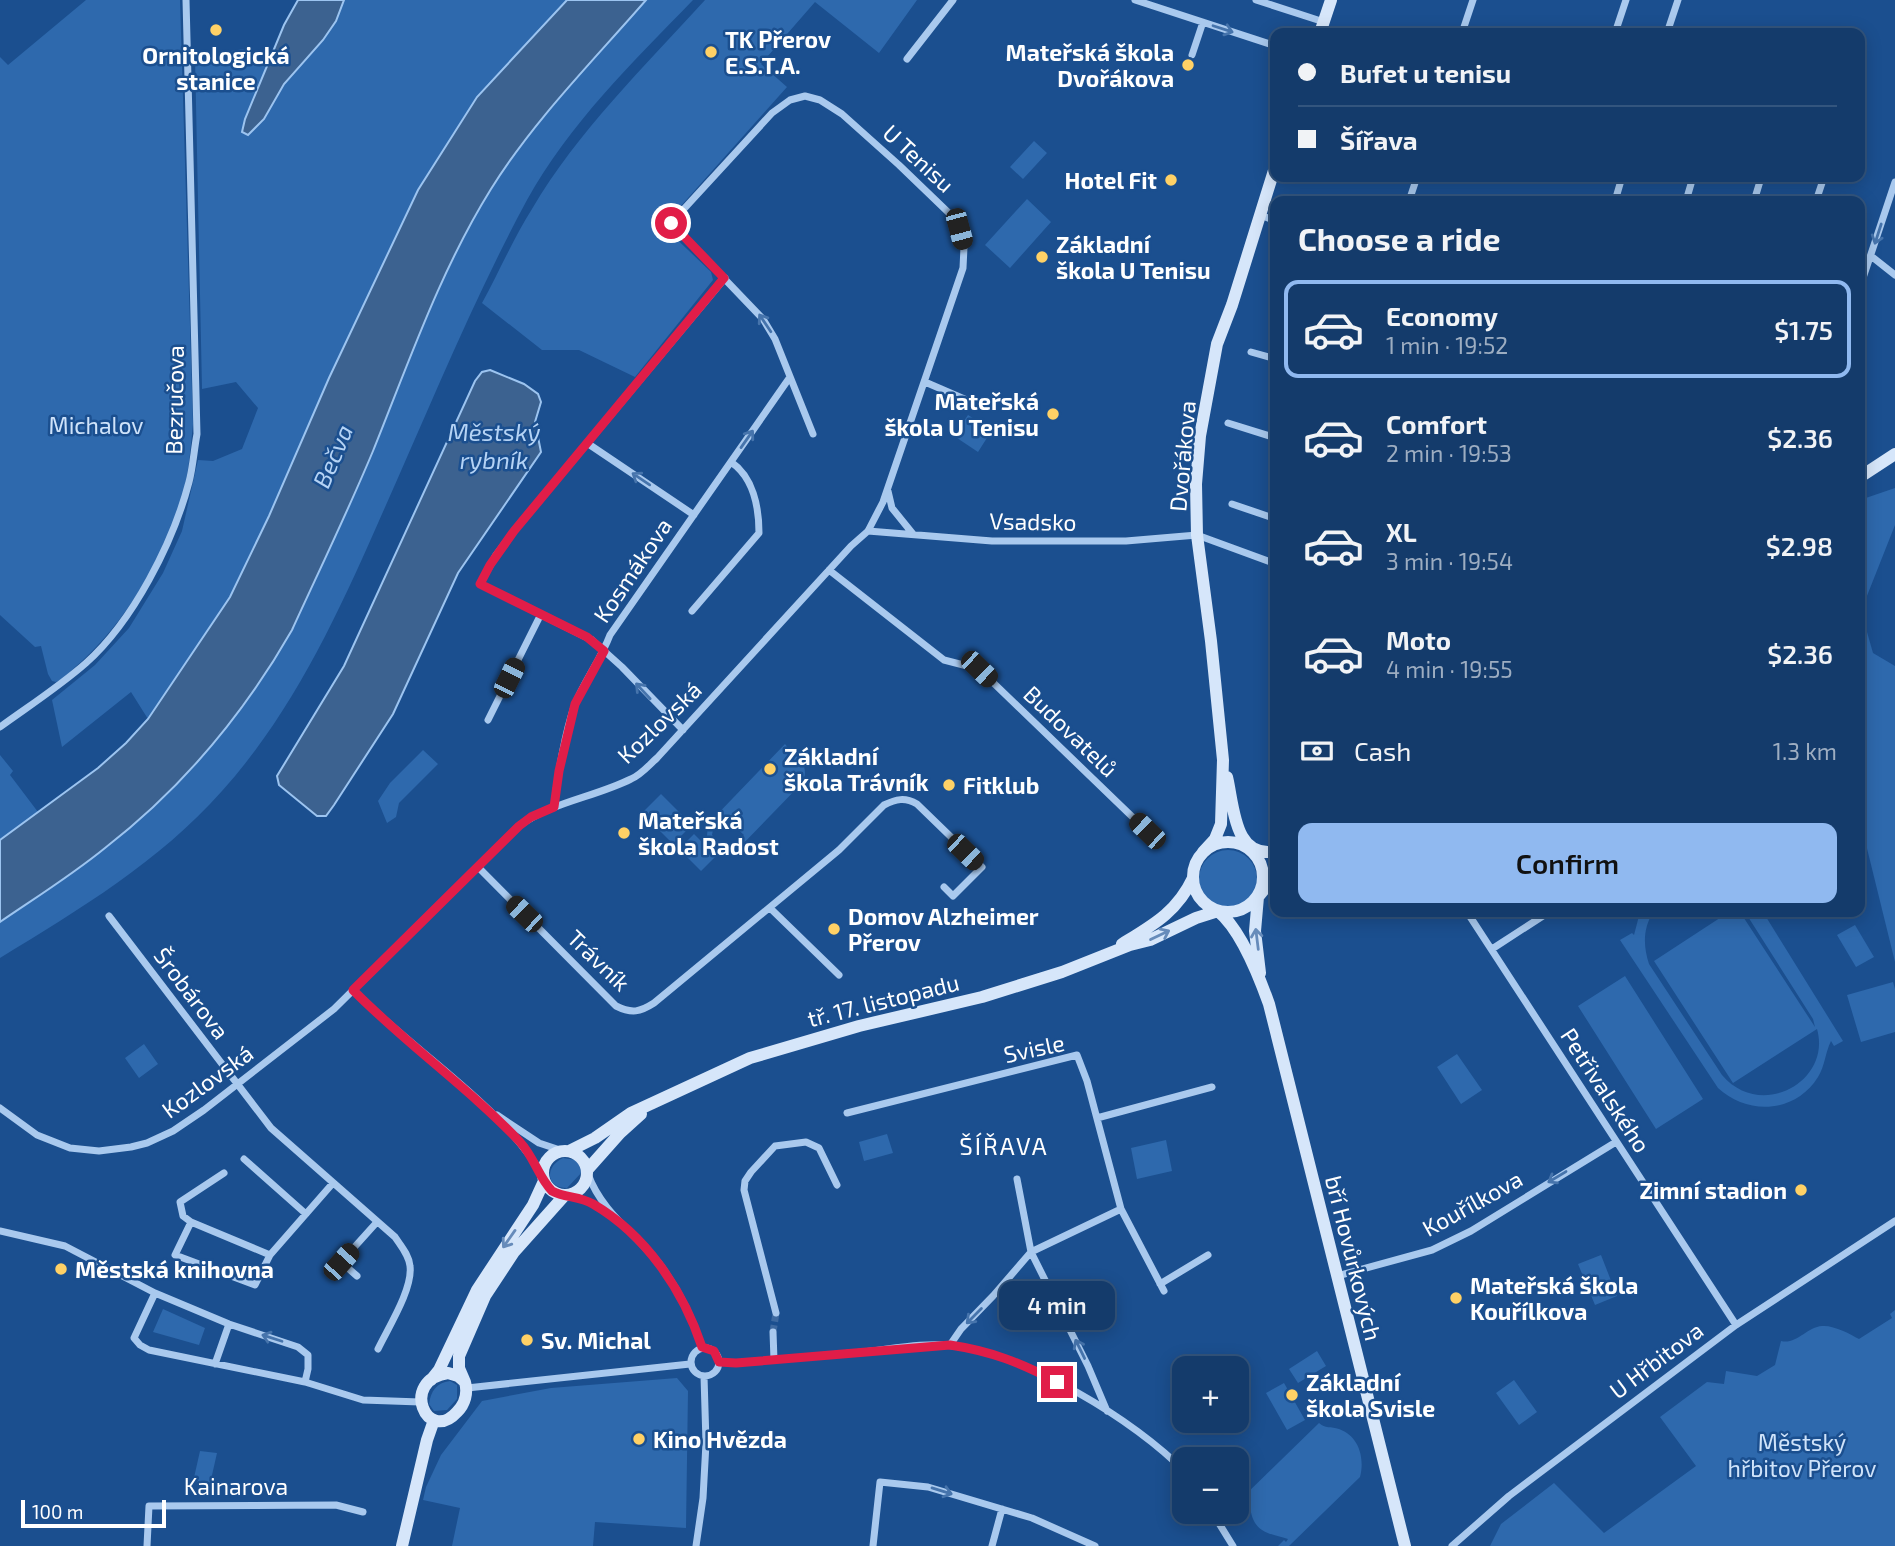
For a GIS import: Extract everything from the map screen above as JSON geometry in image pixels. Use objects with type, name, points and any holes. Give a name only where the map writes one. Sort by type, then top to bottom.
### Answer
[{"type":"main road","points":[[1322,28],[1331,0]]},
{"type":"main road","name":"Dvořákova","points":[[1250,849],[1237,824],[1223,760],[1197,535],[1196,484],[1200,436],[1217,344],[1270,182]]},
{"type":"main road","points":[[1865,474],[1895,454]]},
{"type":"main road","name":"Dvořákova","points":[[1203,852],[1215,839],[1221,824],[1223,760]]},
{"type":"main road","points":[[1270,852],[1264,853],[1229,842],[1215,845],[1203,852],[1195,864],[1193,878],[1199,898],[1218,911],[1233,913],[1258,897],[1270,882]]},
{"type":"main road","points":[[1250,849],[1260,861],[1264,875],[1258,897]]},
{"type":"main road","name":"tř. 17. listopadu","points":[[1101,957],[1171,911],[1184,897],[1193,878]]},
{"type":"main road","name":"bří Hovůrkových","points":[[1258,897],[1255,931],[1261,981],[1405,1546]]},
{"type":"main road","name":"bří Hovůrkových","points":[[1218,911],[1238,933],[1261,981]]},
{"type":"main road","name":"tř. 17. listopadu","points":[[431,1381],[439,1370],[477,1290],[533,1205],[544,1179],[544,1167],[554,1154],[595,1138],[631,1113],[676,1090],[750,1058],[846,1030],[982,997],[1062,972],[1150,940],[1196,918],[1218,911]]},
{"type":"main road","name":"tř. 17. listopadu","points":[[466,1385],[459,1368],[459,1356],[485,1296],[514,1252],[541,1219],[567,1196],[583,1188],[588,1172],[639,1115],[676,1090]]},
{"type":"main road","points":[[566,1151],[581,1157],[588,1172]]},
{"type":"main road","points":[[544,1179],[552,1191],[567,1196]]},
{"type":"main road","points":[[448,1373],[458,1376],[466,1385],[464,1403],[455,1415],[443,1421],[434,1420],[425,1414],[420,1402],[425,1388],[438,1375],[448,1373]]},
{"type":"main road","points":[[402,1546],[434,1420]]},
{"type":"street","name":"Bezručova","points":[[0,727],[86,662],[116,632],[136,602],[174,529],[190,481],[197,434],[186,0]]},
{"type":"street","points":[[907,59],[953,0]]},
{"type":"street","points":[[1135,0],[1270,44]]},
{"type":"street","points":[[1256,0],[1322,28]]},
{"type":"street","points":[[1464,28],[1473,0]]},
{"type":"street","points":[[1617,28],[1626,0]]},
{"type":"street","points":[[1669,28],[1678,0]]},
{"type":"street","points":[[1192,55],[1203,22]]},
{"type":"street","name":"U Tenisu","points":[[724,278],[671,223],[772,113],[790,100],[805,96],[820,100],[842,114],[951,215],[959,229],[964,247],[963,268],[888,487],[868,531]]},
{"type":"street","points":[[1865,272],[1892,199],[1895,182]]},
{"type":"street","points":[[1260,215],[1270,219]]},
{"type":"street","points":[[1871,256],[1895,275]]},
{"type":"street","points":[[683,730],[592,640],[480,584],[505,542],[724,278],[763,319],[775,339],[813,434]]},
{"type":"street","points":[[1251,352],[1270,357]]},
{"type":"street","name":"Kosmákova","points":[[554,807],[559,771],[575,704],[610,635],[790,377]]},
{"type":"street","points":[[925,382],[969,401]]},
{"type":"street","points":[[1228,423],[1270,436]]},
{"type":"street","points":[[587,443],[694,514]]},
{"type":"street","points":[[692,611],[759,533],[753,493],[743,470],[731,462]]},
{"type":"street","points":[[888,487],[892,508],[914,535]]},
{"type":"street","points":[[1232,504],[1270,517]]},
{"type":"street","name":"Vsadsko","points":[[868,531],[992,541],[1126,541],[1197,535]]},
{"type":"street","name":"Kozlovská","points":[[0,1108],[37,1135],[56,1144],[85,1150],[115,1149],[147,1143],[187,1122],[334,1009],[519,826],[531,817],[554,807],[634,778],[683,730],[868,531]]},
{"type":"street","points":[[1197,535],[1270,562]]},
{"type":"street","name":"Budovatelů","points":[[829,570],[944,660],[979,669],[1147,831]]},
{"type":"street","points":[[488,720],[541,614]]},
{"type":"street","name":"Trávník","points":[[478,867],[616,1006],[628,1012],[641,1011],[654,1003],[771,908],[839,850],[884,805],[894,800],[916,804],[982,867],[953,896],[944,887]]},
{"type":"street","points":[[771,908],[839,975]]},
{"type":"street","name":"Šrobárova","points":[[109,916],[271,1128],[395,1237],[407,1254],[411,1268],[406,1290],[378,1349]]},
{"type":"street","name":"Petřivalského","points":[[1470,917],[1736,1325]]},
{"type":"street","points":[[1492,949],[1541,917]]},
{"type":"street","points":[[353,990],[405,1039],[483,1105],[528,1151],[544,1179]]},
{"type":"street","name":"Svisle","points":[[847,1113],[1077,1055],[1121,1209],[1162,1287],[1209,1255]]},
{"type":"street","points":[[1097,1118],[1212,1087]]},
{"type":"street","points":[[483,1105],[539,1143],[566,1151]]},
{"type":"street","points":[[776,1313],[744,1190],[745,1181],[775,1146],[806,1142],[819,1148],[837,1185]]},
{"type":"street","name":"Kouřílkova","points":[[1337,1276],[1432,1250],[1451,1241],[1616,1142]]},
{"type":"street","points":[[244,1159],[306,1214]]},
{"type":"street","points":[[588,1172],[598,1195],[617,1220],[657,1261],[674,1284],[692,1317],[702,1347]]},
{"type":"street","points":[[224,1173],[180,1202],[183,1216],[191,1222],[271,1255]]},
{"type":"street","points":[[1017,1179],[1031,1252],[1088,1366],[1107,1411]]},
{"type":"street","points":[[191,1222],[175,1255],[255,1285],[271,1255],[333,1183]]},
{"type":"street","points":[[567,1196],[591,1203],[617,1220]]},
{"type":"street","points":[[950,1345],[961,1329],[1031,1252],[1121,1209]]},
{"type":"street","name":"U Hřbitova","points":[[1452,1546],[1510,1496],[1736,1325],[1895,1221]]},
{"type":"street","points":[[357,1276],[341,1262],[377,1222]]},
{"type":"street","points":[[0,1231],[65,1246],[155,1293],[229,1324],[298,1347],[308,1355],[305,1382]]},
{"type":"street","points":[[155,1293],[134,1338],[149,1350],[305,1382],[363,1400],[420,1402]]},
{"type":"street","points":[[215,1364],[229,1324]]},
{"type":"street","points":[[774,1332],[774,1360]]},
{"type":"street","points":[[719,1362],[950,1345],[972,1349],[1020,1363],[1107,1411],[1172,1459]]},
{"type":"street","points":[[702,1347],[714,1351],[719,1362],[716,1371],[704,1376],[695,1373],[690,1364],[694,1352],[702,1347]]},
{"type":"street","points":[[466,1385],[690,1364]]},
{"type":"street","points":[[696,1546],[703,1498],[706,1443],[704,1376]]},
{"type":"street","points":[[873,1546],[880,1482],[928,1487],[1002,1509],[1046,1523],[1095,1546]]},
{"type":"street","name":"Kainarova","points":[[147,1546],[149,1506],[336,1505],[363,1511]]},
{"type":"street","points":[[992,1546],[1002,1509]]},
{"type":"street","points":[[1219,1524],[1233,1546]]},
{"type":"green space","name":"Michalov","points":[[86,0],[180,0],[193,424],[181,503],[149,574],[112,630],[81,662],[56,682],[52,681],[48,674],[41,646],[35,647],[0,615],[0,57],[8,65]]},
{"type":"green space","points":[[344,0],[567,0],[477,97],[418,190],[230,597],[148,719],[131,692],[62,747],[52,700],[95,665],[129,628],[163,573],[182,531],[198,460],[213,461],[242,449],[258,408],[236,382],[202,389],[195,57],[243,49],[266,67],[260,83],[264,119],[284,84],[336,21]]},
{"type":"green space","points":[[646,0],[693,0],[625,70],[582,120],[562,145],[527,200],[469,316],[331,624],[271,728],[222,791],[172,840],[117,883],[0,958],[0,922],[67,877],[160,801],[209,748],[253,691],[292,630],[363,473],[441,284],[473,220],[526,139]]},
{"type":"green space","points":[[705,0],[917,0],[879,53],[815,2],[761,64],[787,87],[663,226],[711,272],[713,280],[635,377],[579,350],[542,350],[482,303],[525,220],[550,180],[613,100]]},
{"type":"green space","points":[[1034,141],[1047,153],[1023,179],[1010,167]]},
{"type":"green space","points":[[1027,199],[1051,222],[1010,268],[985,245]]},
{"type":"green space","points":[[968,415],[992,430],[978,452],[954,436]]},
{"type":"green space","points":[[1895,488],[1895,525],[1865,601],[1865,498]]},
{"type":"green space","points":[[1865,625],[1873,653],[1895,666],[1895,962],[1865,840]]},
{"type":"green space","points":[[785,744],[788,748],[786,750],[803,764],[805,773],[802,783],[739,848],[726,852],[713,846],[707,836],[708,824]],"holes":[[[723,815],[744,835],[733,846],[722,845],[712,835],[714,824]]]},
{"type":"green space","points":[[423,750],[438,764],[399,803],[396,817],[387,823],[378,801],[390,783]]},
{"type":"green space","points":[[0,755],[13,771],[10,775],[38,812],[0,840]]},
{"type":"green space","points":[[661,794],[692,825],[673,844],[642,813]]},
{"type":"green space","points":[[694,834],[716,856],[701,871],[679,849]]},
{"type":"green space","points":[[1228,850],[1244,855],[1252,863],[1257,879],[1252,895],[1244,903],[1228,908],[1212,903],[1204,895],[1199,879],[1204,863],[1212,855]]},
{"type":"green space","points":[[1639,917],[1651,917],[1645,937],[1649,964],[1722,1075],[1738,1088],[1755,1095],[1790,1089],[1804,1079],[1814,1065],[1819,1048],[1817,1029],[1733,1083],[1654,961],[1721,917],[1743,917],[1815,1027],[1813,1019],[1748,917],[1766,917],[1843,1041],[1834,1046],[1831,1041],[1818,1077],[1797,1098],[1784,1104],[1756,1106],[1730,1097],[1718,1088],[1620,940],[1632,933],[1634,935]]},
{"type":"green space","points":[[1855,925],[1874,957],[1856,967],[1837,935]]},
{"type":"green space","points":[[1625,976],[1703,1099],[1656,1129],[1578,1006]]},
{"type":"green space","points":[[1893,982],[1895,1032],[1861,1042],[1847,995]]},
{"type":"green space","points":[[144,1044],[158,1064],[139,1078],[125,1058]]},
{"type":"green space","points":[[1457,1054],[1482,1090],[1461,1104],[1437,1067]]},
{"type":"green space","points":[[887,1134],[893,1153],[864,1161],[859,1142]]},
{"type":"green space","points":[[1166,1140],[1172,1171],[1137,1179],[1131,1148]]},
{"type":"green space","points":[[563,1158],[576,1160],[583,1171],[567,1188],[555,1184],[550,1176],[553,1166]]},
{"type":"green space","points":[[1601,1255],[1617,1296],[1595,1305],[1578,1264]]},
{"type":"green space","points":[[163,1309],[205,1328],[199,1345],[153,1332]]},
{"type":"green space","name":"Městský hřbitov Přerov","points":[[1895,1310],[1895,1546],[1490,1546],[1501,1524],[1554,1483],[1604,1533],[1696,1466],[1660,1417],[1707,1382],[1724,1384],[1726,1371],[1757,1376],[1775,1365],[1781,1341],[1792,1340],[1822,1326],[1837,1328],[1859,1339],[1892,1318],[1890,1314]]},
{"type":"green space","points":[[1317,1351],[1326,1366],[1298,1383],[1289,1369]]},
{"type":"green space","points":[[677,1378],[688,1391],[686,1528],[595,1522],[593,1546],[452,1546],[460,1508],[423,1500],[441,1455],[482,1401],[551,1388]]},
{"type":"green space","points":[[1514,1380],[1537,1412],[1519,1425],[1496,1393]]},
{"type":"green space","points":[[450,1381],[457,1385],[457,1399],[447,1410],[434,1411],[429,1404],[433,1392],[441,1384]]},
{"type":"green space","points":[[1284,1383],[1305,1420],[1287,1430],[1266,1393]]},
{"type":"green space","points":[[1319,1423],[1346,1432],[1359,1448],[1362,1462],[1360,1477],[1289,1546],[1278,1546],[1288,1539],[1263,1530],[1254,1522],[1249,1507],[1249,1491]]},
{"type":"green space","points":[[200,1451],[217,1453],[210,1484],[193,1482]]},
{"type":"water","points":[[298,0],[344,0],[336,21],[323,40],[284,84],[264,119],[248,135],[242,132],[245,119],[284,25]]},
{"type":"water","name":"Bečva","points":[[567,0],[646,0],[526,139],[473,220],[426,317],[344,518],[292,630],[273,661],[232,720],[160,801],[67,877],[0,922],[0,840],[98,768],[148,719],[230,597],[418,190],[477,97]]},
{"type":"water","name":"Městský rybník","points":[[490,370],[524,384],[538,394],[541,402],[535,422],[541,452],[458,573],[393,714],[326,816],[317,816],[279,785],[277,776],[344,666],[475,381],[482,372]]},
{"type":"tunnel","points":[[773,1332],[776,1313]]},
{"type":"place","name":"Ornitologická stanice","points":[[216,30]]},
{"type":"place","name":"TK Přerov E.S.T.A.","points":[[711,52]]},
{"type":"place","name":"Mateřská škola Dvořákova","points":[[1188,65]]},
{"type":"place","name":"Hotel Fit","points":[[1171,180]]},
{"type":"place","name":"Základní škola U Tenisu","points":[[1042,257]]},
{"type":"place","name":"Mateřská škola U Tenisu","points":[[1053,414]]},
{"type":"place","name":"Základní škola Trávník","points":[[770,769]]},
{"type":"place","name":"Fitklub","points":[[949,785]]},
{"type":"place","name":"Mateřská škola Radost","points":[[624,833]]},
{"type":"place","name":"Domov Alzheimer Přerov","points":[[834,929]]},
{"type":"place","name":"Zimní stadion","points":[[1801,1190]]},
{"type":"place","name":"Městská knihovna","points":[[61,1269]]},
{"type":"place","name":"Mateřská škola Kouřílkova","points":[[1456,1298]]},
{"type":"place","name":"Sv. Michal","points":[[527,1340]]},
{"type":"place","name":"Základní škola Svisle","points":[[1292,1395]]},
{"type":"place","name":"Kino Hvězda","points":[[639,1439]]},
{"type":"district","name":"ŠÍŘAVA","points":[[1004,1145]]},
{"type":"route","points":[[671,223],[724,278],[505,542],[480,584],[587,637],[604,651],[575,704],[556,785],[554,807],[531,817],[519,826],[353,990],[373,1011],[483,1105],[528,1151],[547,1187],[558,1195],[578,1197],[591,1203],[617,1220],[642,1245],[674,1284],[692,1317],[702,1347],[714,1351],[719,1362],[736,1363],[950,1345],[1020,1363],[1057,1382]]}]
